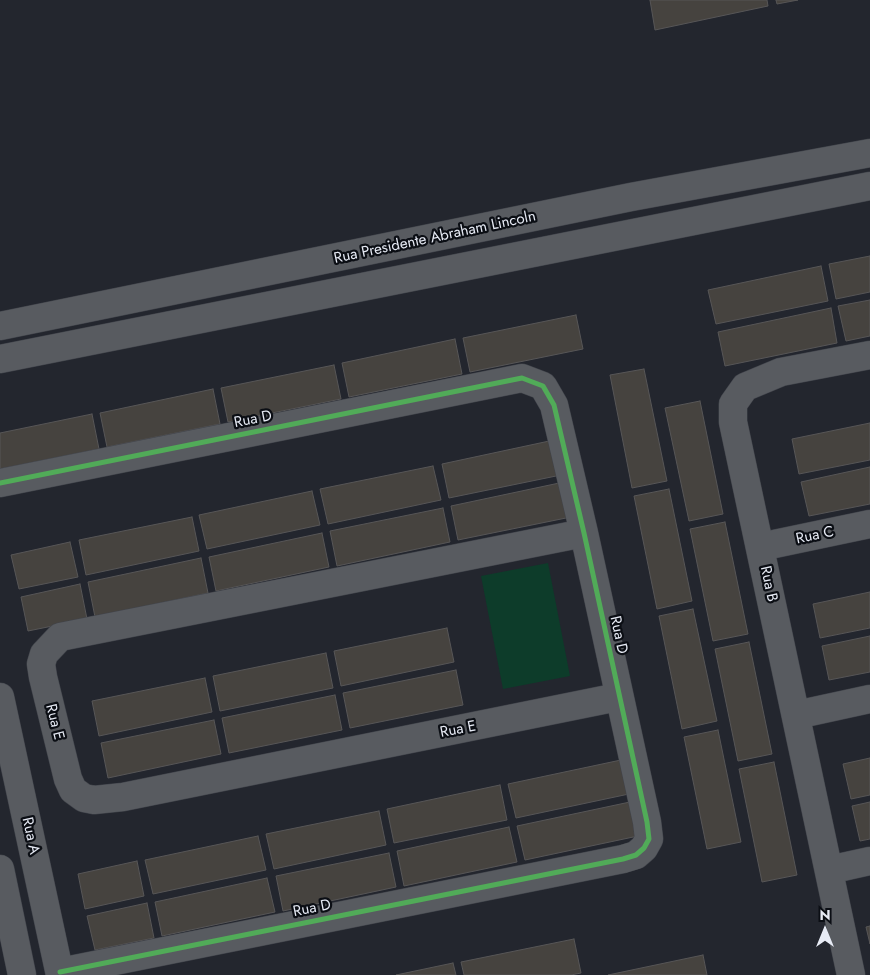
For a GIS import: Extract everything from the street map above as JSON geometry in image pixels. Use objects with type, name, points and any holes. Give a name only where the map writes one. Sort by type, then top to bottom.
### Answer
[{"type":"street","name":"Rua Presidente Abraham Lincoln","points":[[0,326],[631,197],[870,153]]},
{"type":"street","points":[[0,359],[870,186]]},
{"type":"street","name":"Rua B","points":[[851,975],[733,422],[732,404],[745,387],[781,372],[870,355]]},
{"type":"street","name":"Rua D","points":[[0,483],[522,378],[543,386],[554,405],[647,822],[649,839],[644,848],[636,855],[60,973]]},
{"type":"street","name":"Rua C","points":[[760,547],[870,524]]},
{"type":"street","name":"Rua E","points":[[584,533],[60,637],[44,654],[41,664],[43,677],[68,779],[73,790],[84,798],[94,800],[123,797],[618,697]]},
{"type":"street","name":"Rua A","points":[[0,697],[4,732],[60,973]]},
{"type":"street","points":[[796,715],[870,699]]},
{"type":"street","points":[[829,870],[870,861]]},
{"type":"street","points":[[0,869],[22,975]]},
{"type":"green space","points":[[548,563],[570,676],[503,689],[481,576]]},
{"type":"building","points":[[650,0],[767,0],[768,6],[655,30]]},
{"type":"building","points":[[776,0],[798,0],[777,4]]},
{"type":"building","points":[[870,256],[870,292],[836,299],[829,264]]},
{"type":"building","points":[[821,266],[828,301],[716,324],[708,290]]},
{"type":"building","points":[[870,300],[870,336],[846,341],[838,306]]},
{"type":"building","points":[[831,308],[837,343],[725,366],[718,332]]},
{"type":"building","points":[[576,315],[583,349],[470,372],[463,338]]},
{"type":"building","points":[[455,339],[462,374],[349,397],[342,363]]},
{"type":"building","points":[[334,365],[341,399],[228,422],[221,388]]},
{"type":"building","points":[[644,369],[667,481],[632,488],[610,375]]},
{"type":"building","points":[[213,389],[220,424],[107,447],[100,413]]},
{"type":"building","points":[[700,401],[723,514],[689,521],[665,408]]},
{"type":"building","points":[[92,414],[99,449],[0,469],[0,433]]},
{"type":"building","points":[[870,423],[870,460],[799,474],[792,439]]},
{"type":"building","points":[[554,440],[561,475],[449,498],[442,464]]},
{"type":"building","points":[[433,466],[441,500],[328,524],[320,489]]},
{"type":"building","points":[[870,467],[870,504],[809,516],[801,482]]},
{"type":"building","points":[[564,482],[571,517],[458,540],[451,506]]},
{"type":"building","points":[[669,489],[692,601],[657,609],[634,496]]},
{"type":"building","points":[[312,491],[320,525],[207,549],[199,515]]},
{"type":"building","points":[[443,508],[450,542],[337,566],[330,531]]},
{"type":"building","points":[[192,517],[199,551],[86,575],[79,540]]},
{"type":"building","points":[[725,522],[748,634],[713,641],[690,529]]},
{"type":"building","points":[[322,533],[329,567],[216,591],[209,557]]},
{"type":"building","points":[[70,542],[78,577],[19,589],[11,555]]},
{"type":"building","points":[[201,558],[208,593],[95,617],[88,582]]},
{"type":"building","points":[[80,584],[87,619],[28,631],[21,597]]},
{"type":"building","points":[[870,592],[870,628],[820,638],[813,604]]},
{"type":"building","points":[[693,609],[717,721],[682,729],[659,616]]},
{"type":"building","points":[[447,628],[454,662],[341,686],[334,651]]},
{"type":"building","points":[[870,636],[870,672],[829,680],[822,646]]},
{"type":"building","points":[[749,642],[772,754],[738,761],[715,649]]},
{"type":"building","points":[[326,653],[333,688],[220,711],[213,676]]},
{"type":"building","points":[[456,670],[463,705],[350,728],[343,693]]},
{"type":"building","points":[[205,678],[212,712],[99,736],[92,701]]},
{"type":"building","points":[[335,695],[342,730],[229,753],[222,718]]},
{"type":"building","points":[[214,720],[221,754],[108,778],[101,743]]},
{"type":"building","points":[[718,730],[741,842],[707,849],[684,737]]},
{"type":"building","points":[[870,758],[870,795],[851,799],[843,764]]},
{"type":"building","points":[[621,760],[629,794],[516,818],[508,784]]},
{"type":"building","points":[[774,762],[797,875],[762,882],[739,769]]},
{"type":"building","points":[[500,785],[507,820],[394,843],[387,809]]},
{"type":"building","points":[[630,802],[638,836],[525,860],[517,826]]},
{"type":"building","points":[[870,802],[870,839],[860,841],[852,806]]},
{"type":"building","points":[[379,811],[386,845],[274,869],[266,834]]},
{"type":"building","points":[[509,827],[517,862],[404,886],[397,851]]},
{"type":"building","points":[[258,836],[266,870],[153,894],[145,860]]},
{"type":"building","points":[[389,853],[396,887],[283,911],[276,876]]},
{"type":"building","points":[[137,861],[144,896],[85,909],[78,874]]},
{"type":"building","points":[[267,878],[275,912],[162,936],[155,902]]},
{"type":"building","points":[[147,903],[154,938],[95,950],[87,916]]},
{"type":"building","points":[[870,926],[870,944],[866,927]]},
{"type":"building","points":[[574,939],[581,973],[571,975],[464,975],[461,962]]},
{"type":"building","points":[[703,955],[707,975],[608,975]]},
{"type":"building","points":[[453,963],[456,975],[396,975]]},
{"type":"cycle path","points":[[0,483],[522,378],[543,386],[554,405],[647,822],[649,839],[644,848],[636,855],[623,859],[60,972]]}]
